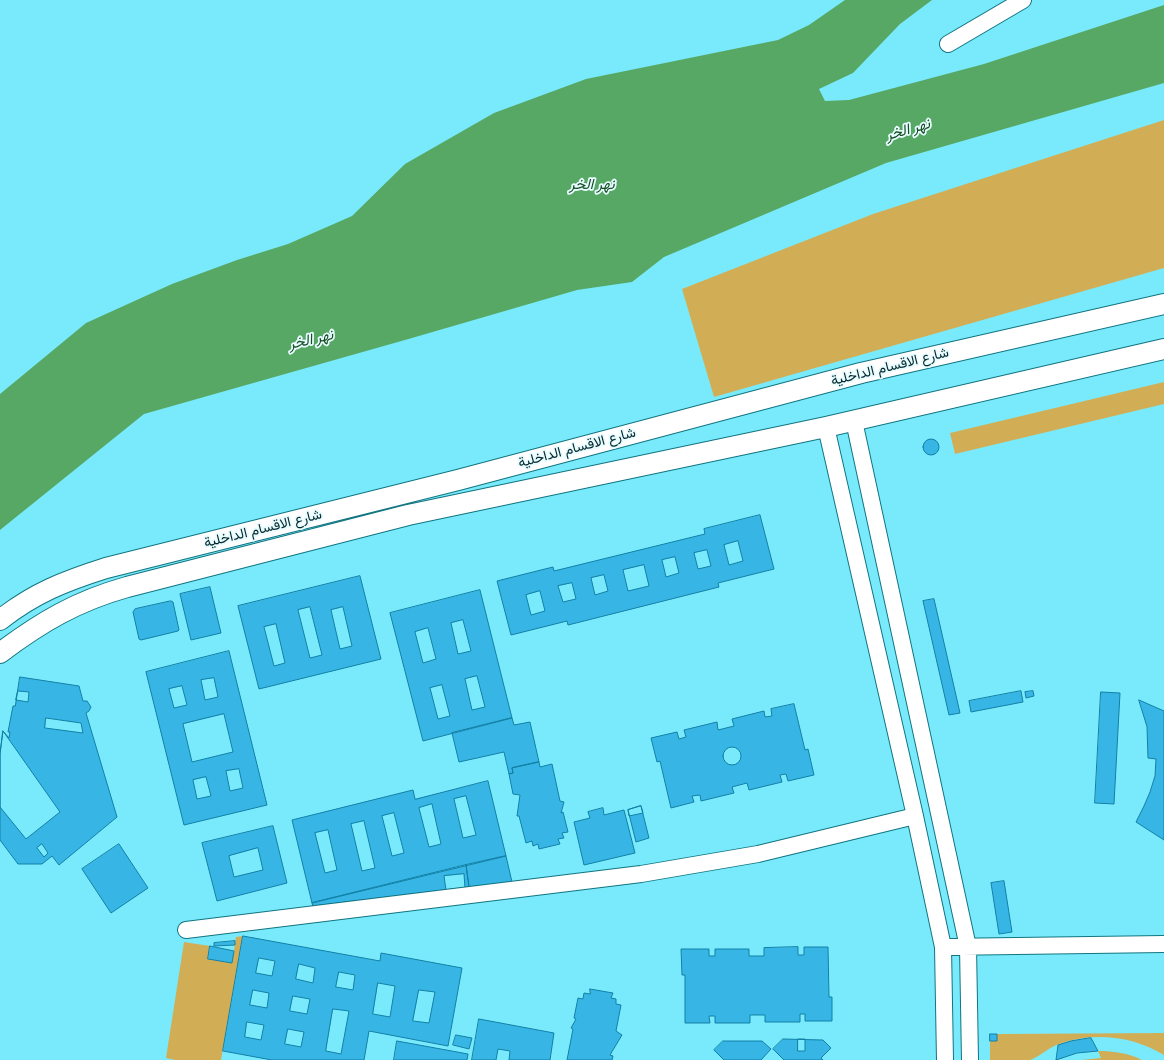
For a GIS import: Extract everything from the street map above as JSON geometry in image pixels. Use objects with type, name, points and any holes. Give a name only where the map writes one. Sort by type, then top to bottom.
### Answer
[{"type":"street","points":[[948,44],[1023,0]]},
{"type":"street","name":"شارع الاقسام الداخلية","points":[[0,620],[31,598],[51,587],[106,568],[450,482],[860,373],[1164,304]]},
{"type":"street","name":"شارع الاقسام الداخلية","points":[[0,653],[45,621],[63,611],[106,593],[127,587],[408,515],[854,421],[1164,349]]},
{"type":"street","points":[[854,421],[968,947],[970,1060]]},
{"type":"street","points":[[826,427],[916,816],[944,948],[945,1060]]},
{"type":"street","points":[[31,598],[31,611],[34,616],[45,621]]},
{"type":"street","points":[[186,930],[641,874],[758,854],[916,816]]},
{"type":"street","points":[[944,948],[1164,944]]},
{"type":"shaded area","points":[[1164,120],[1164,268],[714,397],[682,289],[873,214]]},
{"type":"shaded area","points":[[1164,382],[1164,404],[955,454],[950,433]]},
{"type":"shaded area","points":[[243,936],[221,1060],[175,1060],[166,1058],[184,942],[210,946],[208,959],[232,963],[236,937]]},
{"type":"shaded area","points":[[1164,1033],[1164,1055],[1152,1048],[1124,1039],[1096,1037],[1067,1041],[1054,1046],[1030,1060],[990,1060],[990,1041],[997,1041],[997,1034]]},
{"type":"shaded area","points":[[1098,1051],[1121,1053],[1142,1060],[1082,1060],[1101,1058]]},
{"type":"water","name":"نهر الخر","points":[[845,0],[932,0],[900,24],[853,73],[819,89],[825,101],[849,100],[984,64],[1164,5],[1164,83],[886,163],[664,257],[632,282],[577,290],[144,414],[0,530],[0,394],[86,323],[172,284],[237,260],[288,244],[352,216],[405,164],[494,113],[586,79],[778,40],[809,25]]},
{"type":"building","points":[[931,439],[937,441],[939,447],[937,453],[931,455],[925,453],[923,447],[925,441]]},
{"type":"building","points":[[760,515],[774,569],[718,583],[719,587],[568,625],[567,621],[511,635],[497,581],[553,567],[554,571],[705,534],[704,529]],"holes":[[[738,541],[743,561],[729,565],[724,545]],[[707,550],[711,566],[698,569],[694,553]],[[675,557],[679,573],[666,577],[662,560]],[[644,565],[649,586],[628,591],[623,570]],[[604,575],[608,591],[595,595],[591,578]],[[572,583],[576,599],[563,602],[558,586]],[[540,591],[545,611],[531,615],[526,595]]]},
{"type":"building","points":[[360,576],[381,659],[259,689],[238,606]],"holes":[[[310,607],[322,655],[310,658],[298,610]],[[343,607],[352,646],[340,649],[331,610]],[[276,624],[285,663],[274,666],[264,627]]]},
{"type":"building","points":[[210,587],[221,633],[191,640],[180,594]]},
{"type":"building","points":[[480,590],[512,718],[423,741],[390,613]],"holes":[[[463,620],[471,651],[458,654],[451,623]],[[428,628],[436,659],[423,663],[415,632]],[[477,676],[485,707],[472,710],[465,679]],[[442,685],[450,716],[438,719],[430,688]]]},
{"type":"building","points":[[934,599],[960,713],[949,715],[923,601]]},
{"type":"building","points":[[171,601],[173,602],[179,630],[141,640],[139,639],[133,612],[135,609]]},
{"type":"building","points":[[229,651],[267,805],[184,825],[146,672]],"holes":[[[214,678],[218,697],[205,700],[201,680]],[[182,686],[187,705],[174,708],[169,689]],[[224,714],[233,752],[192,762],[183,724]],[[239,769],[243,788],[230,791],[226,771]],[[206,777],[211,796],[197,799],[193,780]]]},
{"type":"building","points":[[20,677],[79,686],[83,701],[87,701],[91,707],[86,713],[117,817],[59,865],[52,856],[42,864],[18,864],[0,840],[0,754],[3,731],[9,738],[10,732],[8,732],[13,706],[15,706]],"holes":[[[46,718],[81,723],[83,733],[45,728]]]},
{"type":"building","points":[[18,691],[29,692],[28,702],[16,700]]},
{"type":"building","points":[[1021,691],[1023,702],[971,712],[969,701]]},
{"type":"building","points":[[1033,691],[1034,696],[1026,698],[1025,692]]},
{"type":"building","points":[[1101,692],[1120,693],[1114,804],[1095,803]]},
{"type":"building","points":[[1139,700],[1164,711],[1164,840],[1136,822],[1150,792],[1155,776],[1156,759],[1148,758],[1147,727]]},
{"type":"building","points":[[794,704],[805,750],[808,749],[814,775],[788,781],[786,774],[780,775],[782,782],[749,790],[747,783],[732,787],[734,793],[701,801],[700,795],[692,796],[694,802],[671,808],[660,761],[657,762],[651,738],[677,732],[679,739],[686,737],[684,730],[717,722],[718,730],[734,726],[732,719],[764,711],[765,717],[772,716],[771,709]]},
{"type":"building","points":[[512,718],[514,725],[530,722],[539,762],[512,768],[513,773],[509,774],[504,752],[459,762],[452,733]]},
{"type":"building","points":[[3,731],[60,812],[26,839],[0,807],[0,754]]},
{"type":"building","points":[[732,747],[738,750],[741,756],[738,762],[732,765],[726,762],[723,756],[726,750]]},
{"type":"building","points":[[539,762],[540,767],[552,764],[560,801],[564,802],[561,813],[563,812],[568,832],[562,833],[564,838],[558,839],[560,844],[539,849],[538,844],[533,846],[532,841],[526,843],[519,816],[517,816],[520,795],[513,794],[509,774],[513,773],[512,768]]},
{"type":"building","points":[[488,781],[506,856],[312,903],[292,820],[413,790],[415,799]],"holes":[[[466,796],[476,835],[463,838],[454,799]],[[432,804],[441,844],[429,847],[419,808]],[[394,813],[404,853],[392,856],[382,816]],[[364,821],[375,868],[362,871],[351,824]],[[328,830],[337,870],[325,873],[315,833]]]},
{"type":"building","points":[[641,806],[649,838],[636,842],[628,810]]},
{"type":"building","points":[[641,806],[643,813],[629,816],[628,810]]},
{"type":"building","points":[[603,808],[604,815],[624,810],[635,853],[584,865],[574,822],[590,818],[588,812]]},
{"type":"building","points":[[273,826],[287,883],[217,901],[202,843]],"holes":[[[258,848],[263,870],[234,877],[229,856]]]},
{"type":"building","points":[[42,844],[48,853],[44,857],[37,848]]},
{"type":"building","points":[[119,844],[148,888],[111,913],[82,869]]},
{"type":"building","points":[[506,856],[512,882],[469,887],[466,865]]},
{"type":"building","points":[[466,865],[469,887],[313,906],[312,903]]},
{"type":"building","points":[[464,874],[465,888],[446,890],[444,876]]},
{"type":"building","points":[[1004,881],[1012,932],[999,934],[991,883]]},
{"type":"building","points":[[243,936],[380,961],[381,953],[462,968],[448,1046],[369,1031],[364,1060],[272,1060],[223,1051]],"holes":[[[259,958],[275,961],[272,976],[256,973]],[[299,964],[315,968],[313,983],[296,979]],[[339,972],[355,975],[353,990],[336,987]],[[378,983],[395,986],[390,1017],[373,1014]],[[253,990],[269,993],[267,1008],[250,1005]],[[419,990],[435,992],[429,1023],[413,1021]],[[293,996],[310,999],[307,1014],[290,1011]],[[333,1009],[349,1011],[341,1054],[326,1051]],[[247,1022],[264,1025],[261,1040],[245,1037]],[[288,1029],[304,1032],[301,1047],[285,1044]]]},
{"type":"building","points":[[235,941],[235,945],[214,946],[214,943]]},
{"type":"building","points":[[210,946],[234,951],[232,963],[208,959]]},
{"type":"building","points":[[798,947],[798,955],[804,955],[804,947],[828,947],[829,997],[832,997],[832,1021],[805,1021],[805,1014],[800,1014],[800,1022],[765,1022],[765,1015],[750,1015],[750,1023],[715,1023],[715,1016],[709,1016],[710,1023],[685,1023],[685,975],[682,975],[681,949],[709,949],[709,956],[715,956],[715,949],[749,949],[749,956],[764,956],[764,948]]},
{"type":"building","points":[[590,989],[613,993],[611,998],[616,999],[616,1004],[621,1005],[616,1031],[622,1035],[610,1055],[613,1056],[612,1060],[567,1060],[573,1029],[571,1028],[576,1019],[574,1018],[578,998],[583,999],[584,993],[590,994]]},
{"type":"building","points":[[479,1019],[554,1033],[550,1060],[509,1060],[510,1051],[498,1049],[496,1060],[472,1060]]},
{"type":"building","points":[[990,1034],[997,1034],[997,1041],[990,1041]]},
{"type":"building","points":[[456,1035],[472,1038],[469,1049],[453,1045]]},
{"type":"building","points":[[1091,1038],[1098,1051],[1077,1053],[1056,1060],[1058,1045],[1071,1041]]},
{"type":"building","points":[[783,1039],[823,1040],[831,1048],[821,1058],[823,1060],[784,1060],[773,1049]]},
{"type":"building","points":[[798,1039],[805,1039],[805,1051],[798,1051]]},
{"type":"building","points":[[397,1041],[468,1054],[467,1060],[394,1060]]},
{"type":"building","points":[[723,1041],[762,1041],[771,1049],[761,1060],[724,1060],[714,1050]]}]
